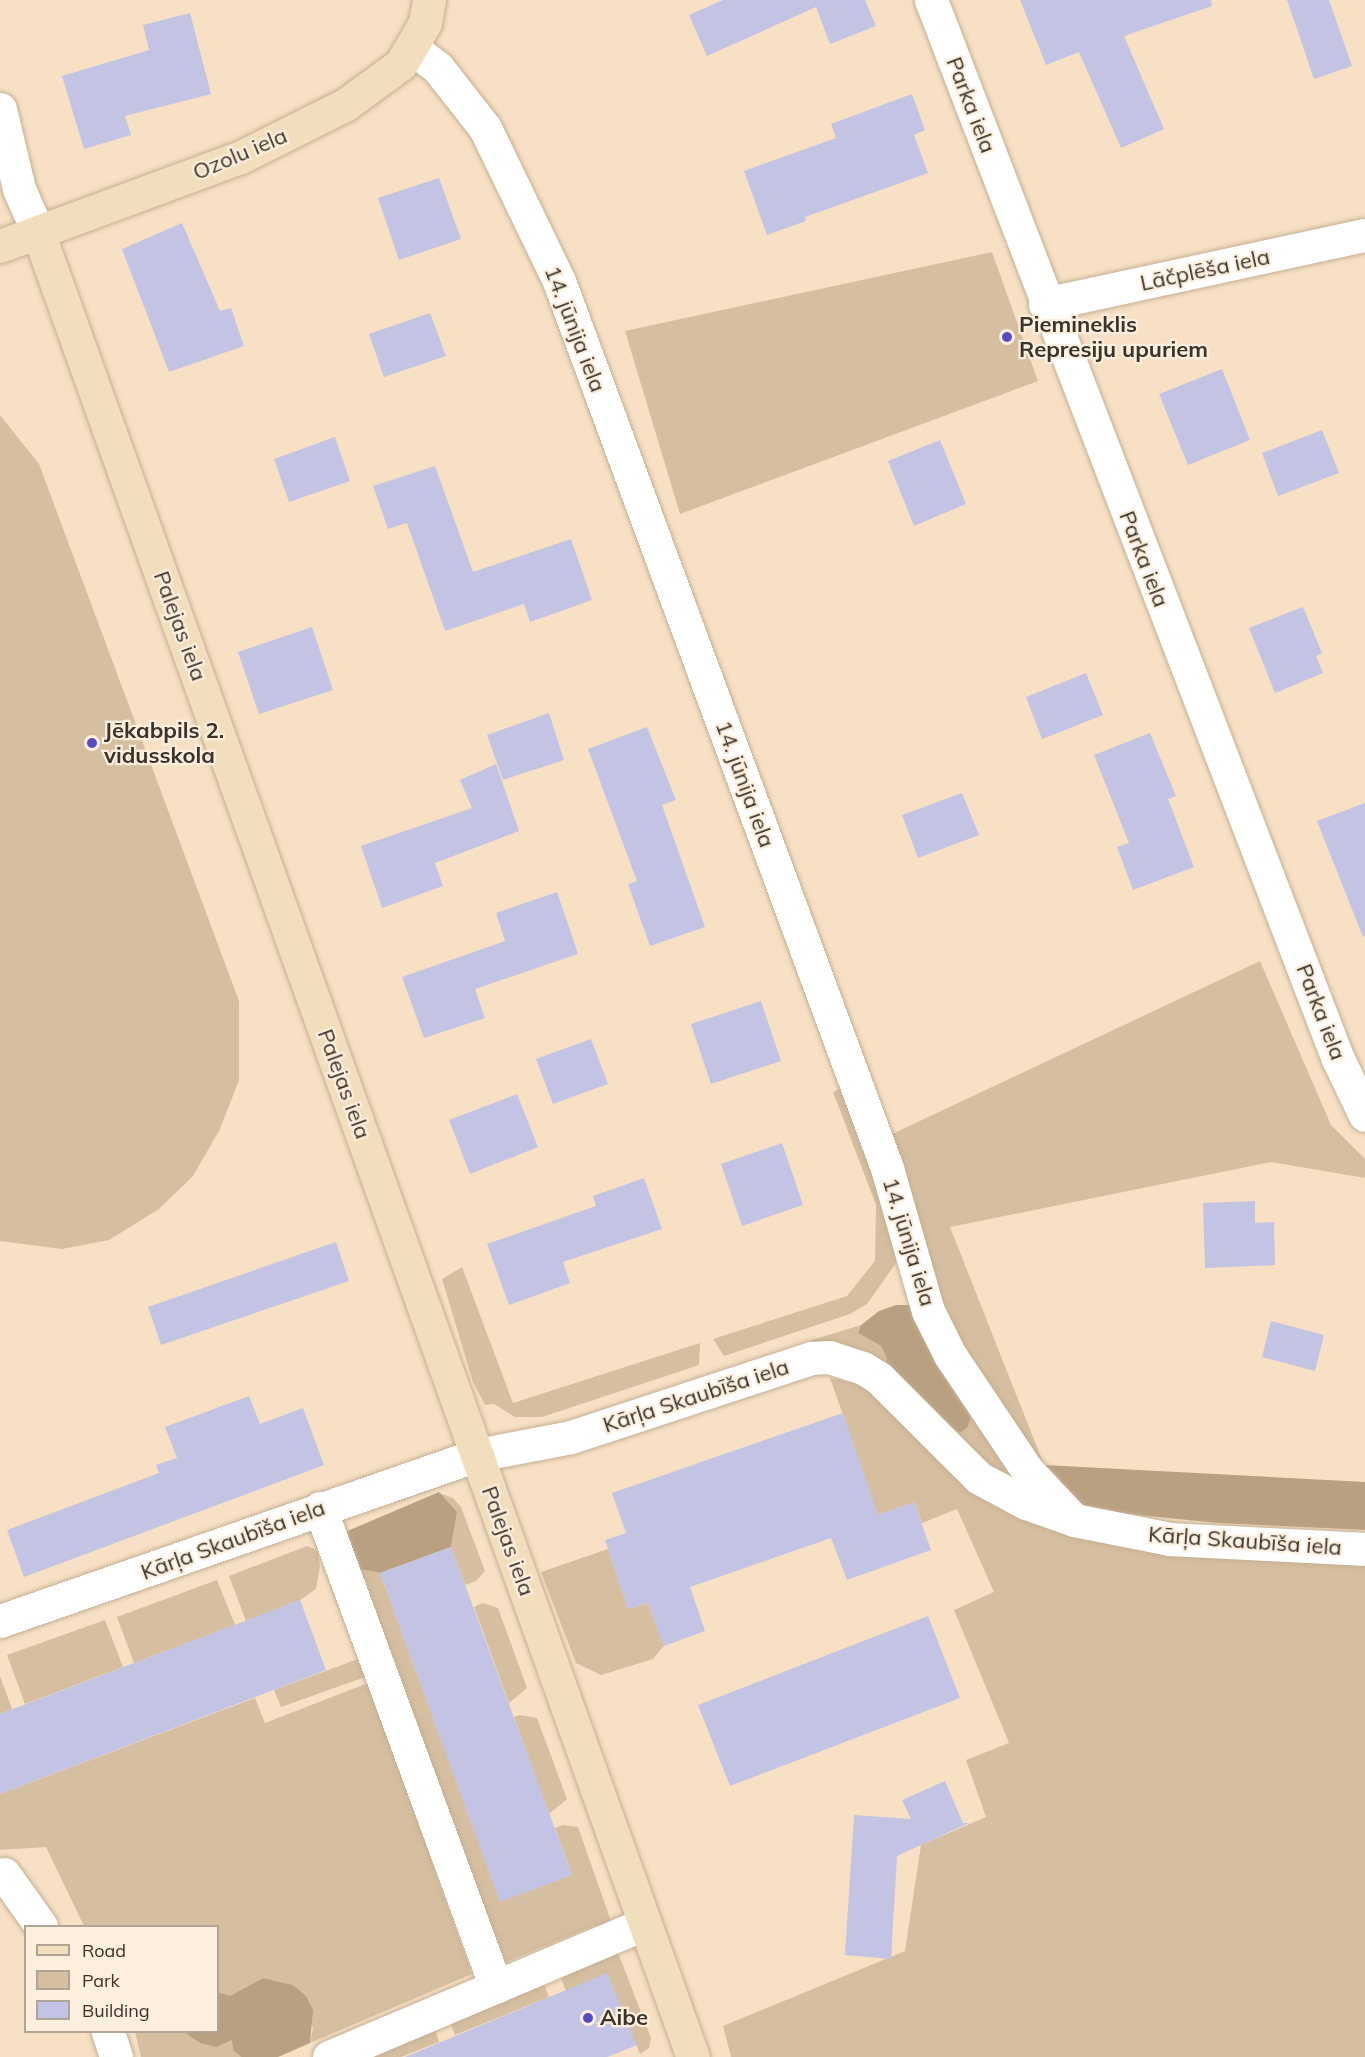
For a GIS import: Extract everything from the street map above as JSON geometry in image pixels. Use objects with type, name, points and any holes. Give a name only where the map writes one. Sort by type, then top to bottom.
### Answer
[{"type":"street","name":"Ozolu iela","points":[[0,246],[241,157],[345,105],[379,83],[413,49],[425,23],[429,0]]},
{"type":"street","name":"Parka iela","points":[[931,0],[1045,304],[1338,1059],[1365,1115]]},
{"type":"street","name":"14. jūnija iela","points":[[413,49],[451,82],[485,128],[559,281],[887,1168],[928,1311],[950,1354],[1027,1470],[1074,1520]]},
{"type":"street","name":"Palejas iela","points":[[0,109],[19,189],[38,232],[693,2057]]},
{"type":"street","name":"Lāčplēša iela","points":[[1045,304],[1365,236]]},
{"type":"street","name":"Kārļa Skaubīša iela","points":[[0,1621],[477,1455],[571,1437],[810,1359],[829,1357],[863,1368],[879,1378],[979,1478],[1026,1503],[1074,1520],[1170,1539],[1365,1549]]},
{"type":"street","points":[[320,1508],[496,1987]]},
{"type":"street","points":[[4,1874],[40,1925]]},
{"type":"street","points":[[329,2057],[644,1924]]},
{"type":"street","points":[[109,2033],[116,2057]]},
{"type":"green space","points":[[992,252],[1038,381],[680,514],[625,331]]},
{"type":"green space","name":"Jēkabpils 2. vidusskola","points":[[0,415],[39,464],[239,1001],[239,1080],[220,1129],[193,1176],[159,1209],[109,1240],[62,1249],[0,1241]]},
{"type":"green space","points":[[1260,961],[1331,1125],[1365,1159],[1365,1178],[1271,1162],[950,1227],[1044,1465],[1041,1467],[944,1320],[888,1136]]},
{"type":"green space","points":[[843,1087],[865,1144],[898,1256],[896,1263],[867,1304],[850,1314],[724,1356],[713,1339],[847,1296],[875,1261],[876,1205],[833,1092]]},
{"type":"green space","points":[[462,1267],[513,1403],[700,1343],[699,1365],[542,1417],[515,1417],[494,1404],[485,1405],[473,1382],[442,1279]]},
{"type":"green space","points":[[861,1325],[858,1333],[881,1346],[887,1359],[884,1368],[868,1354],[844,1344],[813,1343],[812,1340]]},
{"type":"green space","points":[[830,1378],[859,1384],[873,1393],[948,1472],[1004,1511],[1031,1523],[1064,1534],[1365,1560],[1365,2057],[731,2057],[723,2026],[905,1951],[921,1845],[986,1817],[966,1760],[1009,1743],[954,1610],[994,1592],[957,1509],[922,1523],[914,1502],[878,1515]]},
{"type":"green space","points":[[973,1410],[1009,1466],[1005,1471],[997,1472],[948,1430]]},
{"type":"green space","points":[[439,1493],[453,1498],[461,1507],[485,1571],[476,1581],[465,1585],[451,1547],[457,1512]]},
{"type":"green space","points":[[307,1546],[317,1550],[320,1566],[316,1589],[300,1600],[246,1621],[229,1576]]},
{"type":"green space","points":[[608,1549],[628,1609],[648,1603],[664,1646],[653,1659],[601,1675],[576,1663],[541,1572]]},
{"type":"green space","points":[[359,1569],[380,1573],[500,1901],[572,1875],[555,1828],[563,1825],[578,1827],[612,1924],[594,1926],[501,1964]]},
{"type":"green space","points":[[217,1580],[235,1625],[134,1663],[117,1617]]},
{"type":"green space","points":[[483,1603],[498,1608],[527,1688],[509,1703],[474,1607]]},
{"type":"green space","points":[[105,1620],[123,1667],[25,1704],[7,1655]]},
{"type":"green space","points":[[358,1659],[365,1677],[281,1707],[274,1690]]},
{"type":"green space","points":[[0,1676],[12,1709],[0,1714]]},
{"type":"green space","points":[[368,1683],[472,1974],[310,2043],[313,2028],[293,1985],[263,1978],[230,1996],[219,1992],[219,1925],[84,1925],[46,1847],[0,1850],[0,1794],[255,1698],[265,1723]]},
{"type":"green space","points":[[520,1715],[537,1718],[567,1799],[549,1814],[514,1717]]},
{"type":"green space","points":[[617,1950],[651,2038],[649,2048],[640,2054],[607,1974],[566,1991],[557,1968]]},
{"type":"green space","points":[[541,1976],[549,1997],[455,2035],[448,2017]]},
{"type":"green space","points":[[433,2024],[439,2042],[401,2057],[358,2057]]},
{"type":"green space","points":[[135,2033],[185,2033],[200,2043],[232,2040],[233,2050],[241,2057],[141,2057]]},
{"type":"shaded area","points":[[896,1305],[914,1305],[973,1410],[967,1428],[961,1432],[948,1430],[884,1368],[887,1359],[881,1346],[858,1333],[861,1325],[879,1311]]},
{"type":"shaded area","points":[[1044,1465],[1365,1482],[1365,1530],[1217,1523],[1110,1512],[1080,1504]]},
{"type":"shaded area","points":[[439,1492],[457,1512],[451,1547],[380,1573],[359,1569],[338,1535]]},
{"type":"shaded area","points":[[263,1978],[293,1985],[306,1996],[313,2010],[310,2043],[278,2057],[241,2057],[233,2050],[232,2040],[216,2047],[200,2043],[185,2033],[219,2033],[219,1992],[230,1996]]},
{"type":"building","points":[[723,0],[865,0],[876,26],[830,44],[816,7],[707,56],[689,15]]},
{"type":"building","points":[[1020,0],[1211,0],[1212,6],[1124,36],[1164,129],[1121,148],[1079,52],[1046,65]]},
{"type":"building","points":[[1287,0],[1329,0],[1352,66],[1314,79]]},
{"type":"building","points":[[190,13],[211,94],[125,116],[131,135],[84,149],[62,76],[149,50],[143,25]]},
{"type":"building","points":[[912,94],[925,130],[914,135],[928,173],[805,217],[806,221],[767,235],[744,171],[836,138],[831,124]]},
{"type":"building","points":[[439,178],[461,239],[399,260],[378,198]]},
{"type":"building","points":[[182,223],[220,311],[231,308],[244,346],[169,372],[122,249]]},
{"type":"building","points":[[430,313],[446,356],[384,377],[369,334]]},
{"type":"building","points":[[1222,369],[1250,440],[1188,465],[1159,394]]},
{"type":"building","points":[[1322,430],[1339,473],[1278,496],[1262,453]]},
{"type":"building","points":[[335,437],[350,481],[289,502],[274,459]]},
{"type":"building","points":[[940,440],[966,504],[914,526],[888,461]]},
{"type":"building","points":[[435,466],[473,572],[571,539],[592,600],[530,622],[524,604],[445,631],[407,523],[388,529],[373,486]]},
{"type":"building","points":[[1303,607],[1322,653],[1316,656],[1323,673],[1275,693],[1249,628]]},
{"type":"building","points":[[312,627],[333,690],[259,714],[238,652]]},
{"type":"building","points":[[1086,673],[1103,715],[1042,739],[1026,697]]},
{"type":"building","points":[[549,713],[564,760],[503,780],[487,735]]},
{"type":"building","points":[[647,727],[676,800],[662,805],[705,927],[650,946],[628,884],[637,881],[588,749]]},
{"type":"building","points":[[1150,733],[1176,796],[1168,799],[1194,867],[1133,890],[1117,847],[1129,843],[1094,755]]},
{"type":"building","points":[[496,764],[519,831],[435,863],[443,886],[382,908],[361,846],[472,808],[460,780]]},
{"type":"building","points":[[962,793],[979,835],[918,858],[902,815]]},
{"type":"building","points":[[1365,803],[1365,936],[1363,937],[1317,821]]},
{"type":"building","points":[[557,892],[578,954],[475,989],[485,1018],[424,1038],[402,977],[505,941],[496,913]]},
{"type":"building","points":[[761,1001],[781,1061],[711,1084],[691,1024]]},
{"type":"building","points":[[591,1039],[608,1084],[553,1104],[536,1059]]},
{"type":"building","points":[[517,1094],[538,1147],[470,1174],[449,1120]]},
{"type":"building","points":[[782,1143],[803,1205],[742,1226],[721,1164]]},
{"type":"building","points":[[644,1178],[662,1229],[563,1262],[570,1283],[509,1305],[487,1244],[596,1206],[593,1196]]},
{"type":"building","points":[[1255,1201],[1255,1223],[1274,1222],[1275,1265],[1205,1268],[1203,1203]]},
{"type":"building","points":[[336,1242],[349,1281],[161,1345],[148,1307]]},
{"type":"building","points":[[1271,1321],[1324,1335],[1315,1371],[1262,1357]]},
{"type":"building","points":[[249,1396],[260,1424],[303,1408],[324,1465],[24,1577],[7,1530],[159,1473],[156,1465],[177,1458],[165,1427]]},
{"type":"building","points":[[843,1413],[878,1515],[914,1502],[931,1550],[847,1580],[831,1538],[690,1587],[705,1631],[664,1646],[648,1603],[628,1609],[605,1540],[626,1533],[612,1493]]},
{"type":"building","points":[[451,1547],[572,1875],[500,1902],[380,1573]]},
{"type":"building","points":[[300,1600],[326,1670],[0,1794],[0,1714]]},
{"type":"building","points":[[928,1616],[960,1698],[730,1786],[698,1705]]},
{"type":"building","points":[[945,1781],[963,1823],[969,1823],[897,1856],[891,1959],[845,1955],[854,1815],[911,1819],[902,1800]]},
{"type":"building","points":[[607,1973],[637,2045],[607,2057],[405,2057]]},
{"type":"place","name":"Piemineklis Represiju upuriem","points":[[1007,337]]},
{"type":"place","name":"Jēkabpils 2. vidusskola","points":[[92,743]]},
{"type":"place","name":"Aibe","points":[[588,2018]]}]
